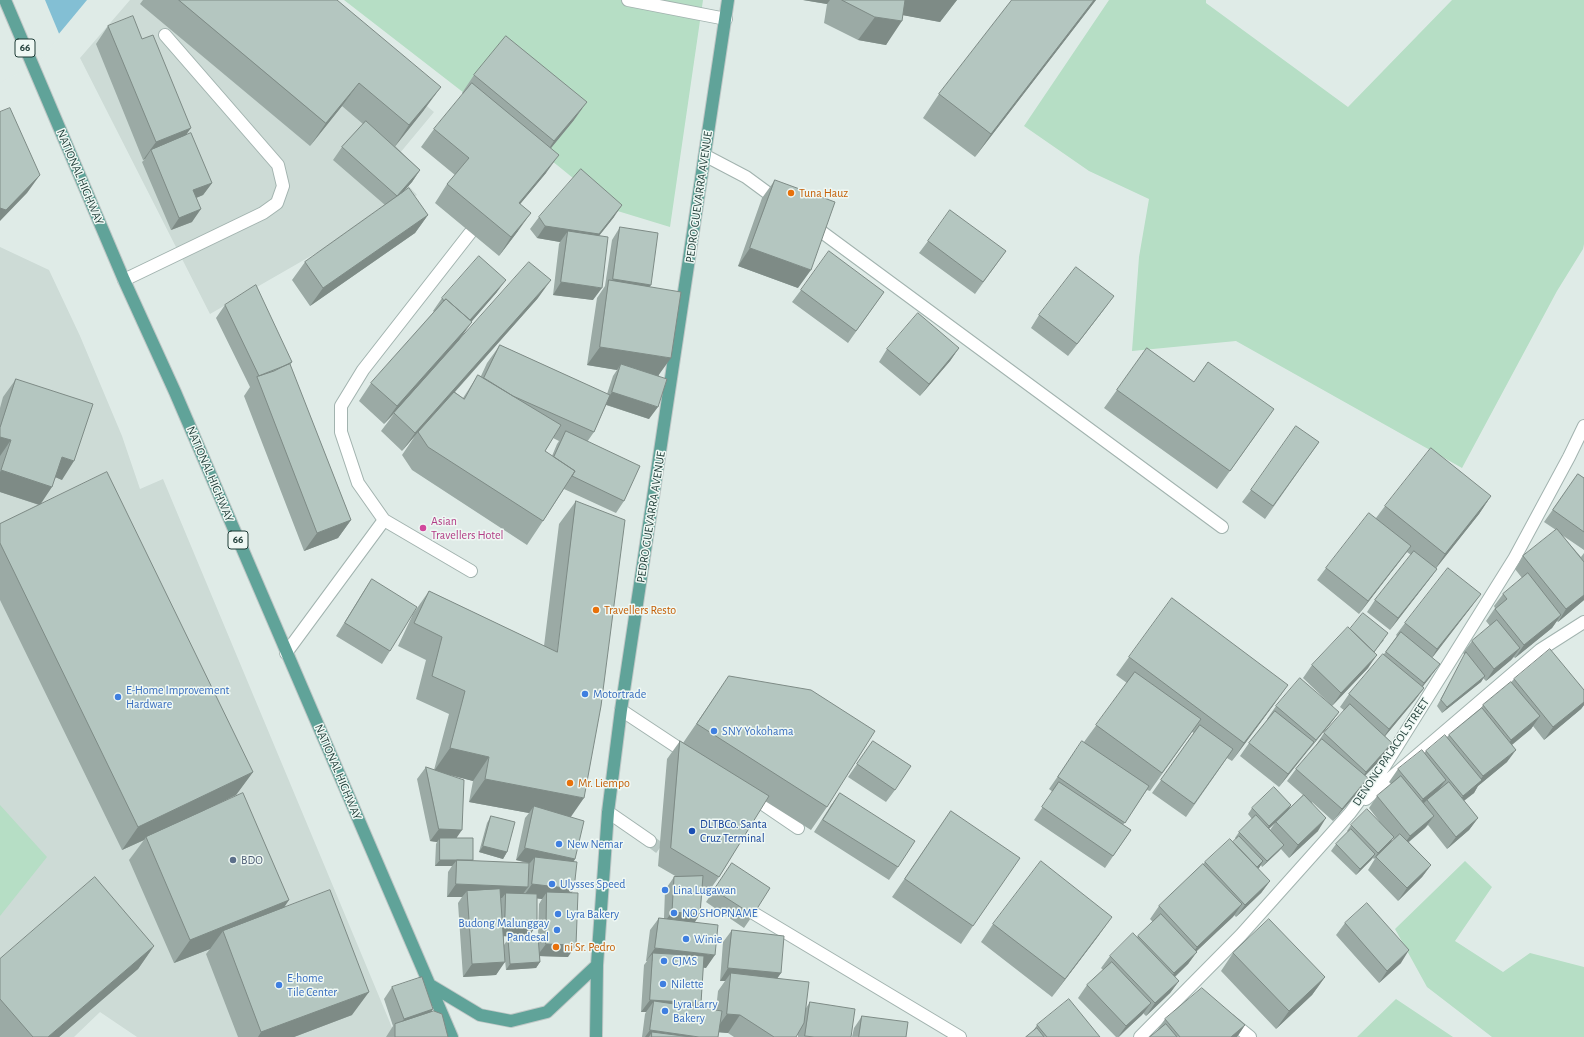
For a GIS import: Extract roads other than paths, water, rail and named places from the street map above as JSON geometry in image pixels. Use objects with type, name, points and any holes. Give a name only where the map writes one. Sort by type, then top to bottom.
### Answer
[{"type":"main road","name":"NATIONAL HIGHWAY","points":[[5,0],[124,280],[178,399],[452,1037]]},
{"type":"main road","name":"PEDRO GUEVARRA AVENUE","points":[[596,1037],[597,965],[608,812],[621,710],[706,156],[710,115],[728,0]]},
{"type":"main road","points":[[430,985],[480,1015],[511,1021],[547,1012],[597,965]]},
{"type":"street","points":[[628,0],[726,19]]},
{"type":"street","points":[[124,280],[263,213],[277,203],[283,186],[278,165],[165,35]]},
{"type":"street","points":[[706,156],[746,177],[791,210]]},
{"type":"street","points":[[804,219],[1222,527]]},
{"type":"street","points":[[470,233],[363,370],[341,406],[341,432],[358,483],[384,520],[471,571]]},
{"type":"street","name":"DENONG PALACOL STREET","points":[[1140,1037],[1193,990],[1350,813],[1384,767],[1514,559],[1570,457],[1584,426]]},
{"type":"street","points":[[286,653],[384,520]]},
{"type":"street","points":[[1350,813],[1540,650],[1584,622]]},
{"type":"street","points":[[1540,650],[1550,661]]},
{"type":"street","points":[[621,710],[700,762]]},
{"type":"street","points":[[739,789],[798,828]]},
{"type":"street","points":[[608,812],[650,841]]},
{"type":"street","points":[[729,899],[960,1037]]},
{"type":"street","points":[[1220,1012],[1250,1037]]},
{"type":"water","points":[[0,0],[87,0],[38,59]]},
{"type":"tunnel","points":[[650,841],[672,857]]},
{"type":"place","name":"Tuna Hauz","points":[[791,193]]},
{"type":"place","name":"Asian Travellers Hotel","points":[[423,528]]},
{"type":"place","name":"Travellers Resto","points":[[596,610]]},
{"type":"place","name":"Motortrade","points":[[585,694]]},
{"type":"place","name":"E-Home Improvement Hardware","points":[[118,697]]},
{"type":"place","name":"SNY Yokohama","points":[[714,731]]},
{"type":"place","name":"Mr. Liempo","points":[[570,783]]},
{"type":"place","name":"DLTBCo. Santa Cruz Terminal","points":[[692,831]]},
{"type":"place","name":"New Nemar","points":[[559,844]]},
{"type":"place","name":"BDO","points":[[233,860]]},
{"type":"place","name":"Ulysses Speed","points":[[552,884]]},
{"type":"place","name":"Lina Lugawan","points":[[665,890]]},
{"type":"place","name":"NO SHOPNAME","points":[[674,913]]},
{"type":"place","name":"Lyra Bakery","points":[[558,914]]},
{"type":"place","name":"Budong Malunggay Pandesal","points":[[557,930]]},
{"type":"place","name":"Winie","points":[[686,939]]},
{"type":"place","name":"ni Sr. Pedro","points":[[556,947]]},
{"type":"place","name":"CJMS","points":[[664,961]]},
{"type":"place","name":"Nilette","points":[[663,984]]},
{"type":"place","name":"E-home Tile Center","points":[[279,985]]},
{"type":"place","name":"Lyra Larry Bakery","points":[[665,1011]]}]
